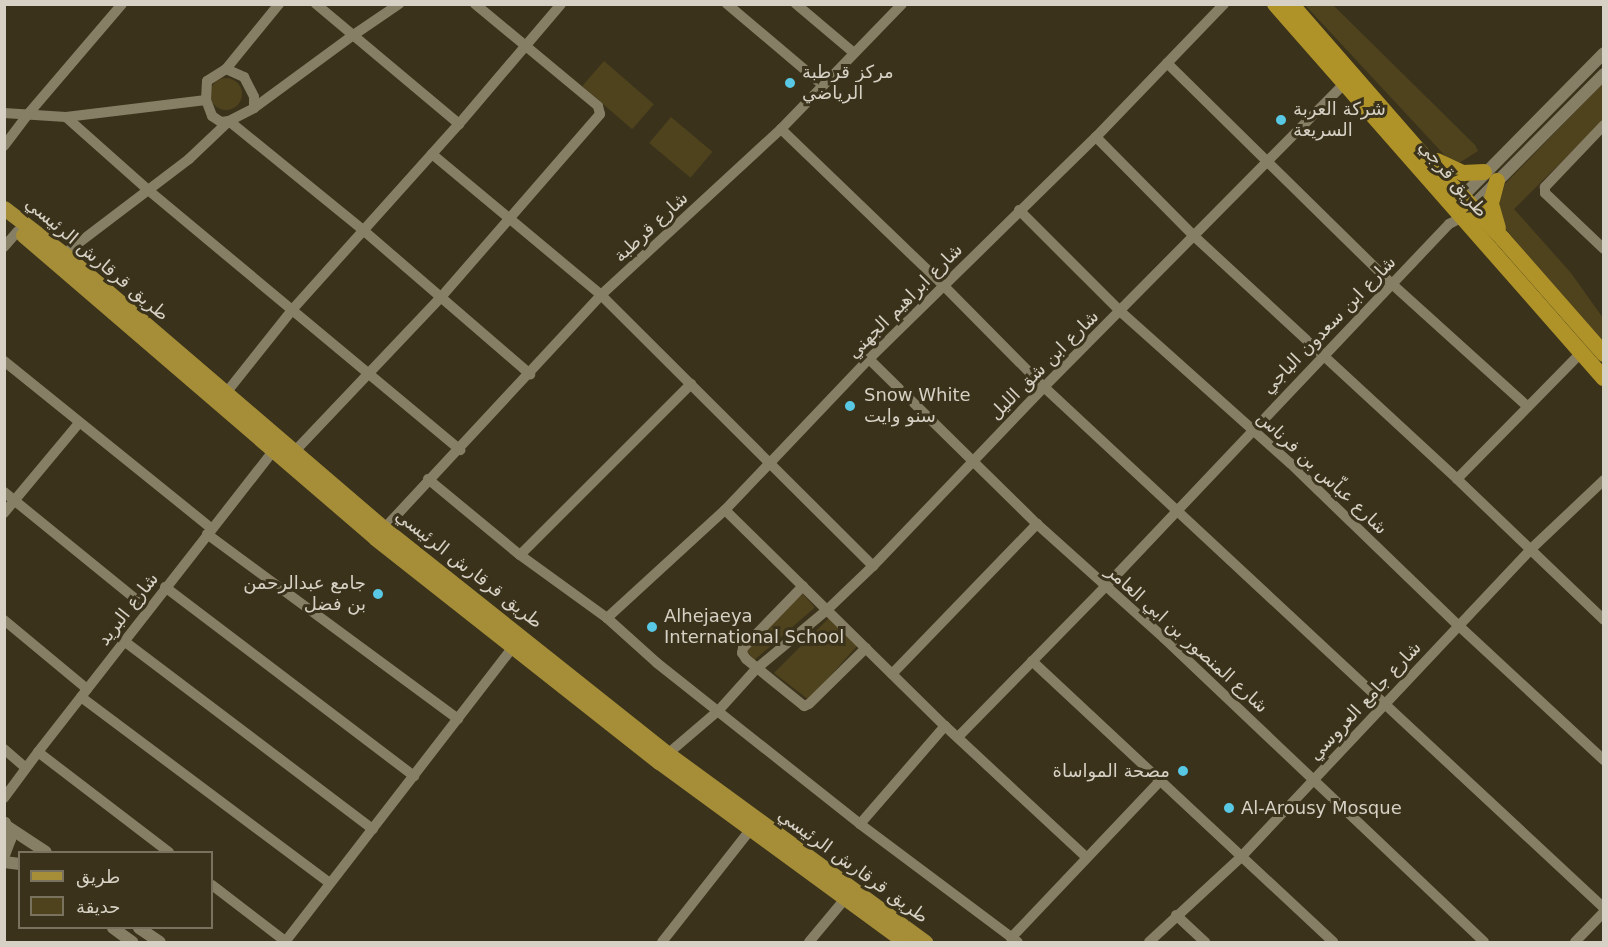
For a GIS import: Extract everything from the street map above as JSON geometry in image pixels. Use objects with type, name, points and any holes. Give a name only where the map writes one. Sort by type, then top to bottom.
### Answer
[{"type":"highway","name":"طريق قرجي","points":[[1275,4],[1454,216],[1604,378]]},
{"type":"highway","name":"طريق قرجي","points":[[1291,4],[1420,152],[1468,200],[1604,354]]},
{"type":"highway","points":[[1420,152],[1456,171],[1491,176],[1491,213],[1503,239]]},
{"type":"main road","name":"طريق قرقارش الرئيسي","points":[[4,208],[64,254],[226,393],[276,447],[295,452],[380,533],[750,830],[905,942]]},
{"type":"main road","name":"طريق قرقارش الرئيسي","points":[[4,219],[514,646],[663,758],[926,942]]},
{"type":"street","points":[[4,146],[29,113],[122,4]]},
{"type":"street","points":[[279,4],[226,69],[207,81],[206,100],[212,116],[221,122],[229,121],[442,296],[530,374]]},
{"type":"street","points":[[316,4],[459,124]]},
{"type":"street","points":[[64,254],[189,159],[229,121],[254,108],[399,4]]},
{"type":"street","points":[[295,452],[442,296],[600,113],[598,106],[475,4]]},
{"type":"street","points":[[226,393],[292,310],[459,124],[561,4]]},
{"type":"street","points":[[727,4],[824,84]]},
{"type":"street","points":[[796,4],[854,54]]},
{"type":"street","name":"شارع قرطبة","points":[[380,533],[428,479],[460,450],[601,295],[781,129],[902,4]]},
{"type":"street","name":"شارع ابراهيم الجهني","points":[[607,618],[725,510],[869,359],[1096,137],[1224,4]]},
{"type":"street","points":[[1454,216],[1604,53]]},
{"type":"street","points":[[1167,63],[1392,284],[1528,406]]},
{"type":"street","points":[[226,69],[244,77],[254,97],[254,108]]},
{"type":"street","points":[[1491,176],[1604,74]]},
{"type":"street","name":"شارع ابن شق الليل","points":[[663,758],[719,710],[756,669],[828,609],[873,566],[1044,387],[1344,85]]},
{"type":"street","points":[[4,113],[66,117],[206,100]]},
{"type":"street","points":[[66,117],[147,189],[460,450]]},
{"type":"street","points":[[1604,125],[1545,187],[1545,194],[1604,249]]},
{"type":"street","points":[[781,129],[945,286],[1044,387],[1604,908]]},
{"type":"street","points":[[1096,137],[1195,237],[1457,479],[1604,620]]},
{"type":"street","points":[[432,154],[601,295],[873,566]]},
{"type":"street","name":"شارع عباّس بن فرناس","points":[[1019,210],[1121,312],[1290,463],[1458,625],[1604,760]]},
{"type":"street","name":"شارع ابن سعدون الباجي","points":[[958,737],[1105,587],[1454,216]]},
{"type":"street","points":[[4,247],[18,231]]},
{"type":"street","points":[[1457,479],[1582,352]]},
{"type":"street","name":"شارع المنصور بن ابي العامر","points":[[869,359],[1037,524],[1164,638],[1484,942]]},
{"type":"street","points":[[4,361],[209,531],[458,719]]},
{"type":"street","points":[[520,555],[691,384]]},
{"type":"street","points":[[4,513],[79,423]]},
{"type":"street","name":"شارع البريد","points":[[4,798],[165,587],[276,447]]},
{"type":"street","points":[[428,479],[520,555],[607,618],[657,663],[860,824],[1014,940],[1086,857],[1159,782]]},
{"type":"street","name":"شارع جامع العروسي","points":[[1149,942],[1241,856],[1530,550],[1604,480]]},
{"type":"street","points":[[4,492],[148,609]]},
{"type":"street","points":[[725,510],[945,726],[1086,857]]},
{"type":"street","points":[[892,674],[1037,524]]},
{"type":"street","points":[[803,586],[744,648],[742,653],[756,669],[800,704],[807,705],[866,648]]},
{"type":"street","points":[[165,587],[414,776]]},
{"type":"street","points":[[4,620],[84,693],[330,883]]},
{"type":"street","points":[[124,642],[373,830]]},
{"type":"street","points":[[213,886],[285,942],[514,646]]},
{"type":"street","points":[[1032,661],[1333,942]]},
{"type":"street","points":[[860,824],[945,726]]},
{"type":"street","points":[[4,749],[26,768]]},
{"type":"street","points":[[38,752],[168,851]]},
{"type":"street","points":[[6,824],[45,851]]},
{"type":"street","points":[[4,855],[10,839],[6,824]]},
{"type":"street","points":[[662,942],[750,830]]},
{"type":"street","points":[[809,942],[845,899]]},
{"type":"street","points":[[1575,942],[1604,912]]},
{"type":"street","points":[[1176,915],[1205,942]]},
{"type":"street","points":[[116,929],[132,942]]},
{"type":"street","points":[[142,929],[160,942]]},
{"type":"green space","points":[[1305,5],[1333,5],[1475,145],[1478,151],[1459,163],[1450,161]]},
{"type":"green space","points":[[604,61],[654,104],[632,129],[582,86]]},
{"type":"green space","points":[[226,78],[237,83],[242,94],[237,105],[226,110],[215,105],[210,94],[215,83]]},
{"type":"green space","points":[[1603,83],[1603,121],[1514,209],[1571,273],[1603,318],[1603,347],[1500,222],[1500,199],[1505,184]]},
{"type":"green space","points":[[671,117],[712,152],[691,178],[649,143]]},
{"type":"green space","points":[[803,594],[815,608],[754,660],[743,646]]},
{"type":"green space","points":[[832,615],[857,646],[809,700],[774,673]]},
{"type":"place","name":"مركز قرطبة الرياضي","points":[[790,83]]},
{"type":"place","name":"شركة العربة السريعة","points":[[1281,120]]},
{"type":"place","name":"Snow White سنو وايت","points":[[850,406]]},
{"type":"place","name":"جامع عبدالرحمن بن فضل","points":[[378,594]]},
{"type":"place","name":"Alhejaeya International School","points":[[652,627]]},
{"type":"place","name":"مصحة المواساة","points":[[1183,771]]},
{"type":"place","name":"Al-Arousy Mosque","points":[[1229,808]]}]
